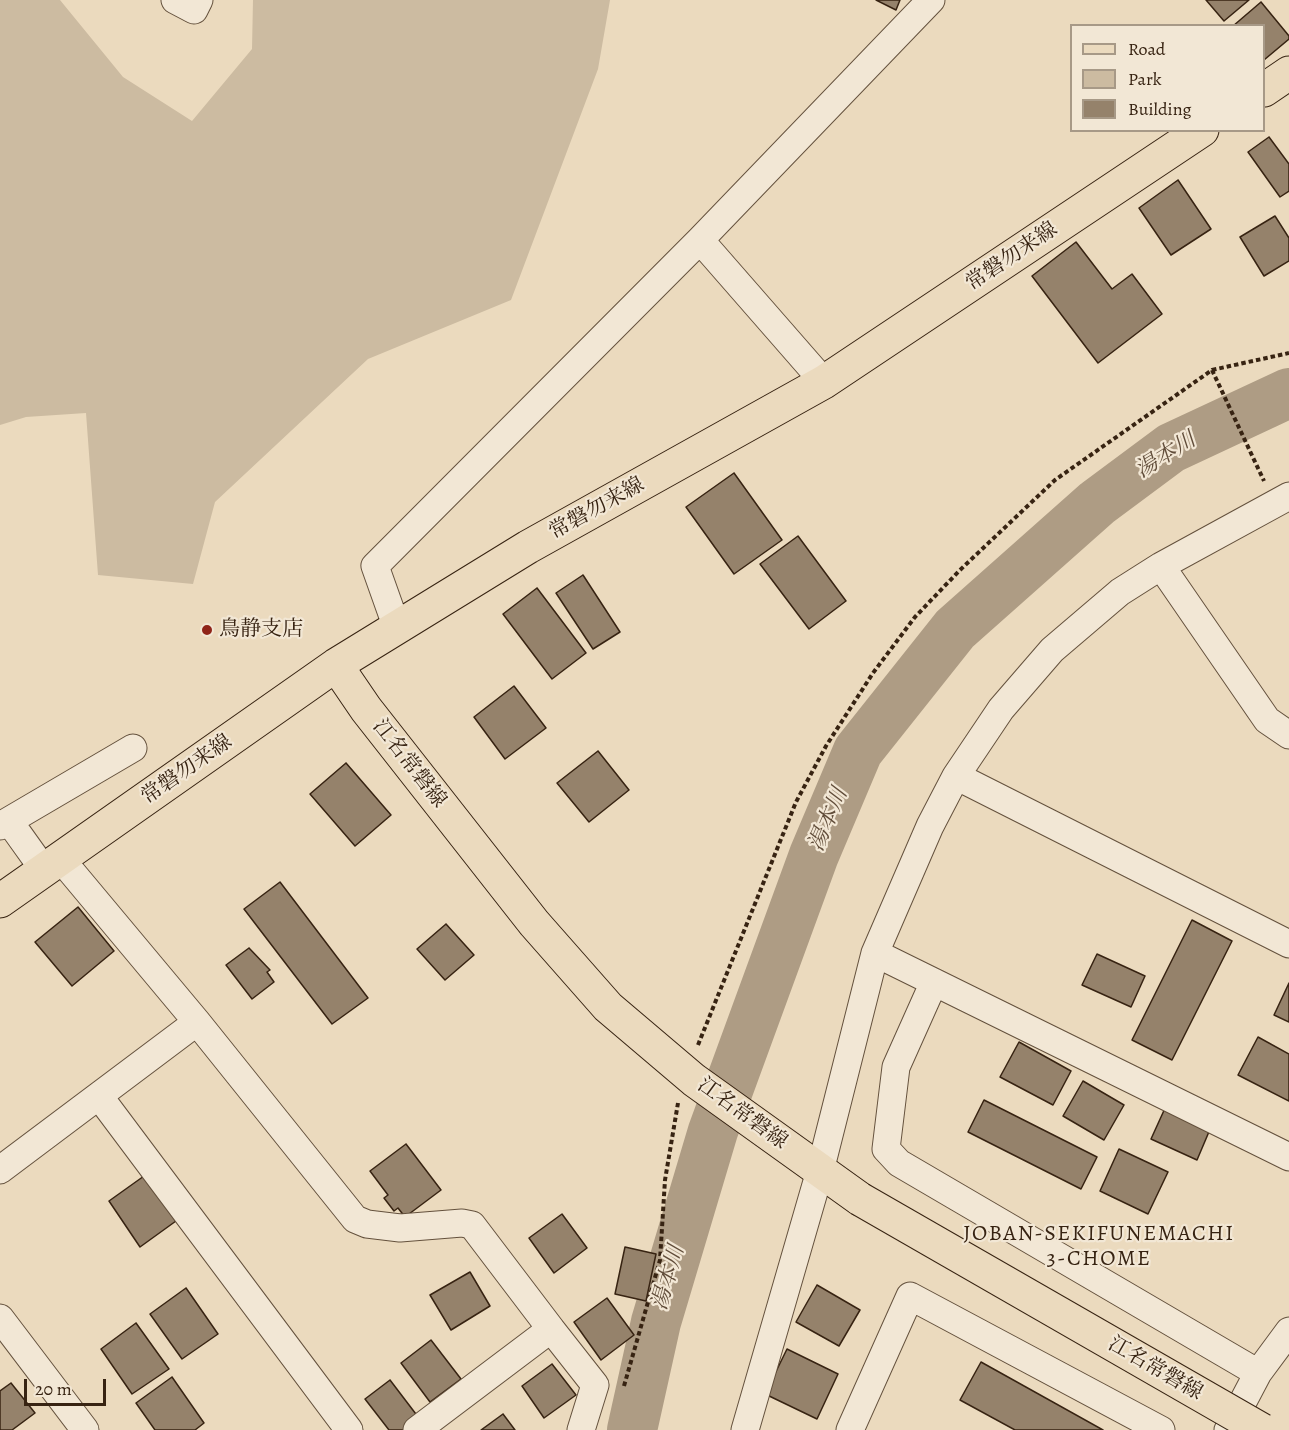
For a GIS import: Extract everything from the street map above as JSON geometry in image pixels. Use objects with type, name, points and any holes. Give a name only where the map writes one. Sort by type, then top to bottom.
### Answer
[{"type":"main road","points":[[1265,89],[1289,73]]},
{"type":"main road","name":"常磐勿来線","points":[[0,901],[336,665],[528,547],[824,382],[1199,132]]},
{"type":"main road","name":"江名常磐線","points":[[336,665],[366,709],[534,923],[608,1006],[690,1077],[860,1199],[1262,1430]]},
{"type":"street","points":[[175,0],[194,10],[199,0]]},
{"type":"street","points":[[396,628],[375,566],[700,240],[931,0]]},
{"type":"street","points":[[700,240],[824,382]]},
{"type":"street","points":[[745,1430],[820,1171],[875,953],[930,826],[956,776],[1001,709],[1053,650],[1120,592],[1278,493]]},
{"type":"street","points":[[1161,566],[1267,720],[1289,735]]},
{"type":"street","points":[[133,748],[5,823],[52,864],[197,1022],[355,1219],[367,1224],[400,1228],[462,1223],[472,1225],[595,1384],[581,1430]]},
{"type":"street","points":[[956,776],[1289,944]]},
{"type":"street","points":[[875,953],[1289,1157]]},
{"type":"street","points":[[934,982],[896,1067],[886,1149],[899,1163],[1258,1373]]},
{"type":"street","points":[[0,1170],[197,1022]]},
{"type":"street","points":[[99,1095],[349,1430]]},
{"type":"street","points":[[850,1430],[910,1296],[1161,1430]]},
{"type":"street","points":[[0,1318],[85,1430]]},
{"type":"street","points":[[417,1430],[551,1329]]},
{"type":"street","points":[[1228,1430],[1258,1373],[1289,1331]]},
{"type":"path","points":[[621,1396],[660,1260],[665,1180],[674,1115],[796,802],[826,746],[873,673],[915,617],[960,570],[1055,480],[1212,370],[1289,353]]},
{"type":"path","points":[[1212,370],[1278,493]]},
{"type":"green space","points":[[0,0],[60,0],[123,77],[192,121],[252,49],[253,0],[610,0],[598,69],[511,300],[368,359],[215,502],[193,584],[98,575],[86,413],[26,417],[0,425]]},
{"type":"building","points":[[876,0],[900,0],[896,10]]},
{"type":"building","points":[[1206,0],[1249,0],[1224,21]]},
{"type":"building","points":[[1261,2],[1289,36],[1289,39],[1265,59],[1265,24],[1235,24]]},
{"type":"building","points":[[1269,137],[1289,164],[1289,191],[1280,197],[1248,152]]},
{"type":"building","points":[[1178,180],[1211,229],[1171,255],[1139,208]]},
{"type":"building","points":[[1275,216],[1289,238],[1289,261],[1264,276],[1240,237]]},
{"type":"building","points":[[1076,242],[1112,289],[1132,274],[1162,314],[1098,363],[1032,276]]},
{"type":"building","points":[[734,473],[782,540],[734,574],[686,507]]},
{"type":"building","points":[[798,536],[846,601],[809,629],[760,564]]},
{"type":"building","points":[[583,575],[620,632],[593,649],[556,593]]},
{"type":"building","points":[[537,588],[586,653],[552,679],[503,614]]},
{"type":"building","points":[[514,686],[546,728],[505,759],[474,717]]},
{"type":"building","points":[[598,751],[629,790],[589,822],[557,783]]},
{"type":"building","points":[[346,763],[391,815],[355,846],[310,794]]},
{"type":"building","points":[[280,882],[368,998],[332,1024],[244,909]]},
{"type":"building","points":[[78,907],[114,951],[72,986],[35,942]]},
{"type":"building","points":[[1192,920],[1232,941],[1172,1060],[1132,1040]]},
{"type":"building","points":[[446,924],[474,955],[445,980],[417,949]]},
{"type":"building","points":[[249,948],[270,970],[267,972],[274,982],[252,999],[226,965]]},
{"type":"building","points":[[1097,954],[1145,976],[1131,1007],[1082,985]]},
{"type":"building","points":[[1289,983],[1289,1022],[1274,1015]]},
{"type":"building","points":[[1258,1037],[1289,1054],[1289,1101],[1238,1075]]},
{"type":"building","points":[[1019,1042],[1071,1071],[1053,1105],[1000,1077]]},
{"type":"building","points":[[1083,1081],[1124,1105],[1104,1140],[1063,1116]]},
{"type":"building","points":[[984,1100],[1097,1157],[1081,1189],[968,1132]]},
{"type":"building","points":[[1166,1106],[1211,1127],[1197,1160],[1151,1139]]},
{"type":"building","points":[[406,1144],[441,1190],[405,1217],[398,1208],[394,1211],[384,1198],[388,1195],[370,1171]]},
{"type":"building","points":[[1119,1149],[1168,1172],[1148,1214],[1100,1191]]},
{"type":"building","points":[[144,1176],[176,1221],[140,1247],[109,1201]]},
{"type":"building","points":[[562,1214],[587,1248],[554,1273],[529,1238]]},
{"type":"building","points":[[625,1247],[656,1254],[646,1301],[615,1294]]},
{"type":"building","points":[[470,1272],[490,1306],[451,1330],[430,1295]]},
{"type":"building","points":[[817,1285],[860,1310],[839,1346],[796,1322]]},
{"type":"building","points":[[186,1288],[218,1334],[182,1359],[150,1314]]},
{"type":"building","points":[[607,1298],[634,1335],[601,1360],[574,1322]]},
{"type":"building","points":[[136,1323],[169,1369],[132,1394],[101,1349]]},
{"type":"building","points":[[431,1340],[461,1379],[430,1402],[401,1363]]},
{"type":"building","points":[[787,1349],[838,1374],[817,1419],[765,1394]]},
{"type":"building","points":[[981,1362],[1103,1430],[1015,1430],[960,1400]]},
{"type":"building","points":[[552,1364],[576,1395],[544,1418],[522,1386]]},
{"type":"building","points":[[172,1377],[204,1423],[195,1430],[155,1430],[136,1403]]},
{"type":"building","points":[[390,1380],[422,1422],[412,1430],[389,1430],[365,1399]]},
{"type":"building","points":[[11,1383],[35,1413],[12,1430],[0,1430],[0,1391]]},
{"type":"building","points":[[503,1414],[515,1430],[481,1430]]},
{"type":"waterway","name":"湯本川","points":[[632,1430],[656,1322],[713,1131],[814,855],[858,751],[955,629],[1097,503],[1171,448],[1289,393]]},
{"type":"place","name":"鳥静支店","points":[[207,630]]},
{"type":"district","name":"JOBAN-SEKIFUNEMACHI 3-CHOME","points":[[1099,1248]]}]
